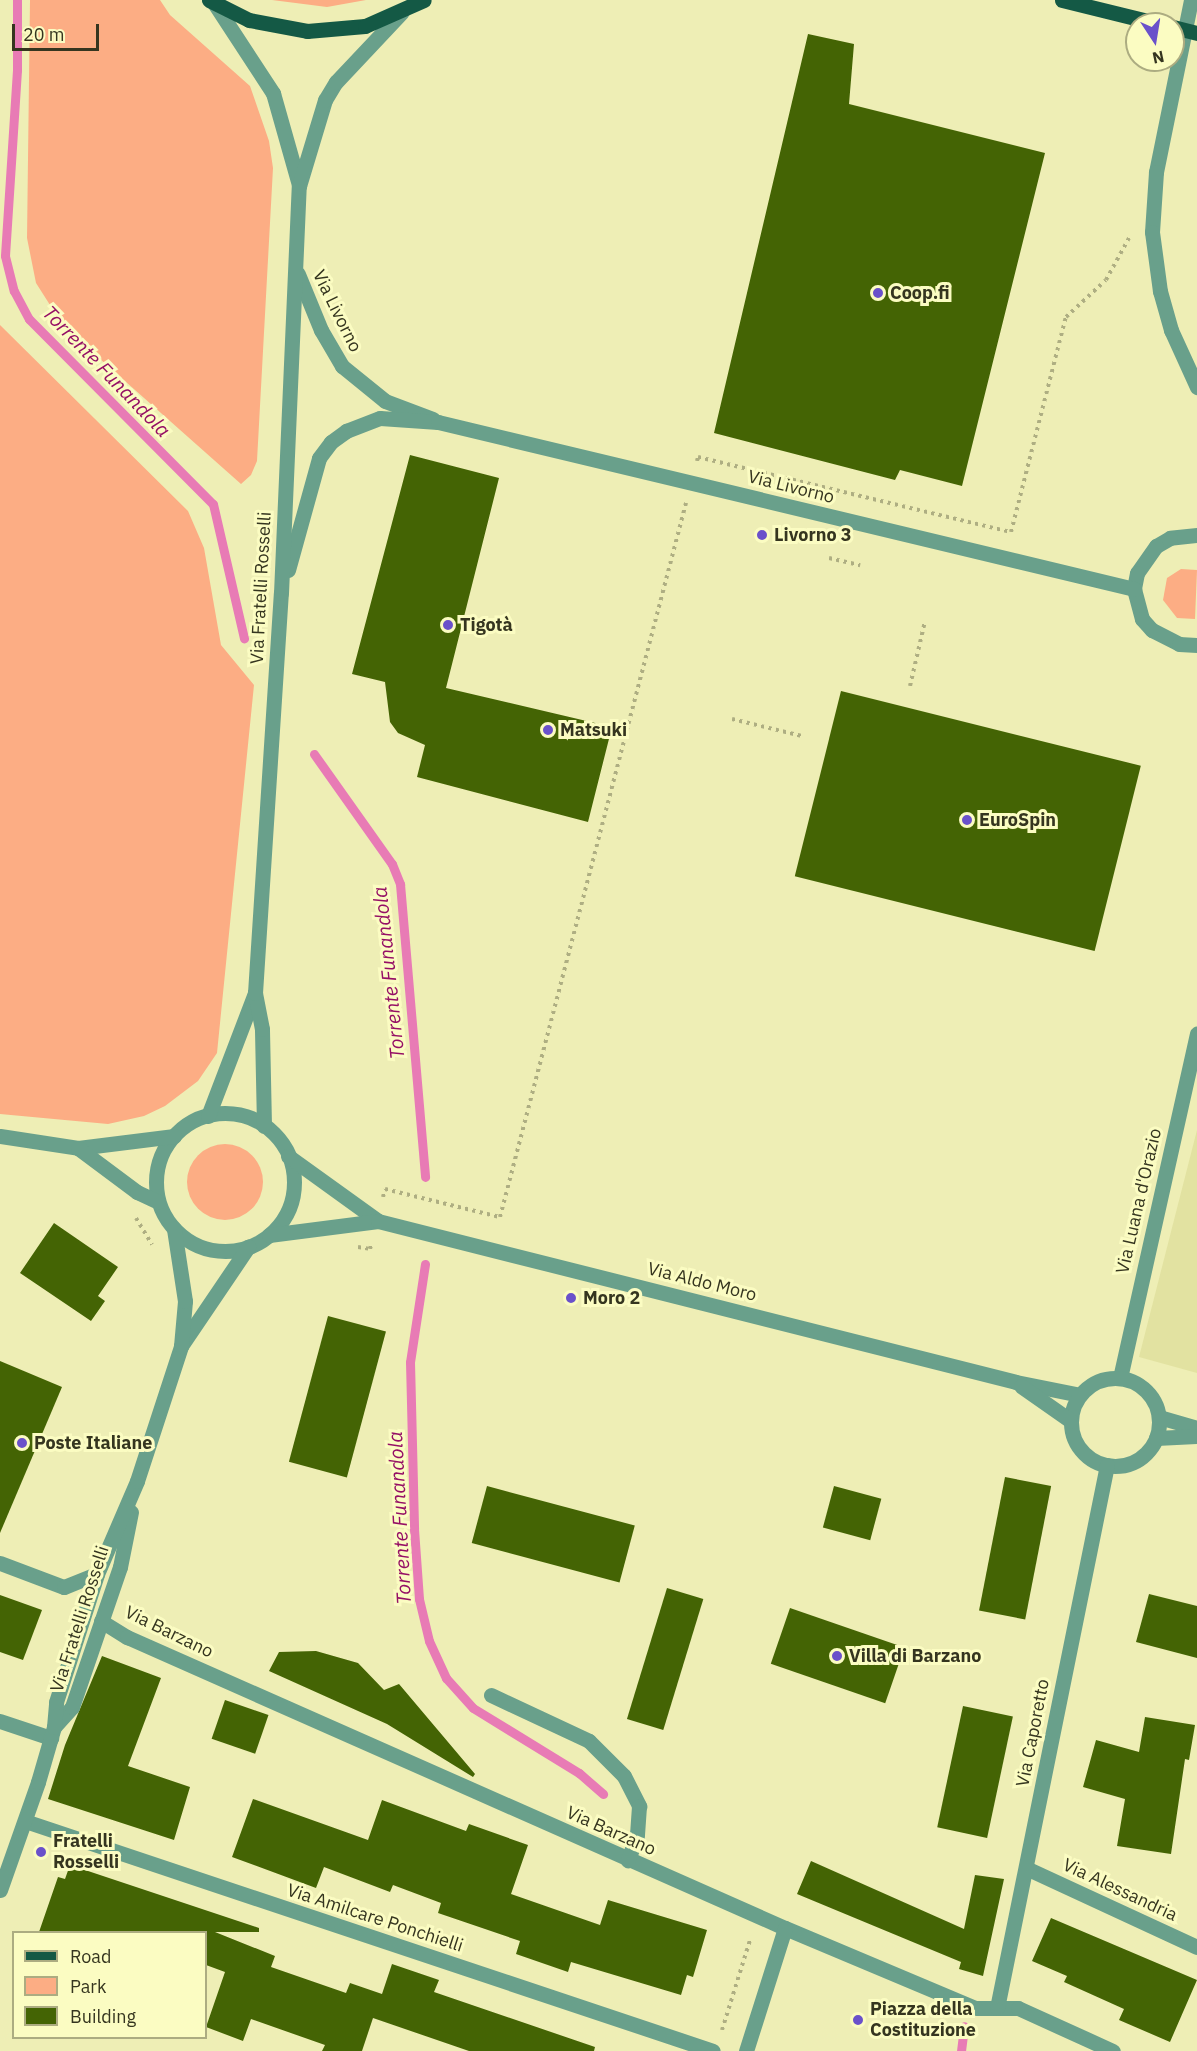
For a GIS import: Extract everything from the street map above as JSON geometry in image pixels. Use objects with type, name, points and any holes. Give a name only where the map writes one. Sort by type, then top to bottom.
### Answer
[{"type":"main road","points":[[211,2],[268,26],[307,32],[346,30],[402,12],[423,0]]},
{"type":"main road","points":[[1062,0],[1125,15]]},
{"type":"street","points":[[1191,0],[1156,172],[1152,232],[1165,310],[1197,387]]},
{"type":"street","name":"Via Fratelli Rosselli","points":[[211,2],[273,93],[299,186]]},
{"type":"street","name":"Via Fratelli Rosselli","points":[[255,993],[281,593],[299,186],[325,100],[336,82],[402,12]]},
{"type":"street","name":"Via Livorno","points":[[296,268],[321,330],[342,366],[386,401],[410,407],[438,422]]},
{"type":"street","name":"Via Livorno","points":[[281,593],[319,458],[331,442],[346,431],[380,418],[438,422],[1134,589]]},
{"type":"street","points":[[1197,535],[1170,538],[1156,546],[1144,558],[1134,589],[1142,619],[1152,630],[1179,644],[1197,645]]},
{"type":"street","points":[[208,1116],[255,993]]},
{"type":"street","points":[[255,993],[262,1029],[264,1126]]},
{"type":"street","name":"Via Luana d'Orazio","points":[[1120,1378],[1197,1034]]},
{"type":"street","points":[[0,1136],[78,1148],[174,1136],[208,1116],[237,1114],[264,1126],[288,1156],[294,1181],[291,1198],[281,1222],[269,1234],[249,1246],[181,1346]]},
{"type":"street","points":[[174,1136],[156,1171],[159,1202],[174,1229],[186,1300],[181,1346]]},
{"type":"street","points":[[78,1148],[137,1192],[159,1202]]},
{"type":"street","name":"Via Aldo Moro","points":[[288,1156],[378,1221]]},
{"type":"street","name":"Via Aldo Moro","points":[[269,1234],[378,1221],[1016,1382],[1080,1395]]},
{"type":"street","points":[[174,1229],[190,1242],[209,1249],[249,1246]]},
{"type":"street","name":"Via Fratelli Rosselli","points":[[0,1890],[25,1821],[52,1733],[56,1702],[97,1574],[137,1481],[168,1397],[181,1346]]},
{"type":"street","points":[[1120,1378],[1146,1390],[1159,1417],[1156,1438],[1136,1460],[1107,1465],[1095,1461],[1077,1445],[1071,1421],[1080,1395],[1105,1379],[1120,1378]]},
{"type":"street","name":"Via Aldo Moro","points":[[1016,1382],[1071,1421]]},
{"type":"street","points":[[1159,1417],[1197,1428]]},
{"type":"street","points":[[1156,1438],[1197,1436]]},
{"type":"street","name":"Via Caporetto","points":[[997,2008],[1107,1465]]},
{"type":"street","name":"Via Fratelli Rosselli","points":[[52,1733],[72,1707],[120,1567],[137,1481]]},
{"type":"street","points":[[0,1563],[64,1587],[97,1574]]},
{"type":"street","name":"Via Barzano","points":[[101,1622],[127,1637],[785,1928],[975,2008],[1018,2008],[1113,2051]]},
{"type":"street","points":[[492,1695],[589,1741],[624,1776],[639,1806],[638,1835],[628,1860]]},
{"type":"street","points":[[0,1720],[52,1733]]},
{"type":"street","name":"Via Amilcare Ponchielli","points":[[25,1821],[716,2045]]},
{"type":"street","name":"Via Alessandria","points":[[1026,1868],[1197,1947]]},
{"type":"street","points":[[746,2051],[785,1928]]},
{"type":"path","points":[[348,1246],[370,1250],[385,1189],[500,1217],[689,483],[698,457],[1011,532],[1066,317],[1106,280],[1133,230]]},
{"type":"path","points":[[830,558],[860,565]]},
{"type":"path","points":[[910,686],[925,621]]},
{"type":"path","points":[[732,719],[802,736]]},
{"type":"path","points":[[130,1212],[142,1225],[156,1255]]},
{"type":"path","points":[[716,2045],[758,1915]]},
{"type":"shaded area","points":[[1197,1130],[1197,1373],[1139,1357]]},
{"type":"green space","points":[[30,0],[160,0],[170,15],[250,86],[269,141],[273,168],[257,461],[251,475],[241,484],[64,327],[36,283],[27,238]]},
{"type":"green space","points":[[272,0],[366,0],[327,7]]},
{"type":"green space","points":[[0,325],[188,511],[204,548],[221,645],[254,685],[217,1053],[198,1081],[165,1106],[144,1116],[108,1124],[0,1114]]},
{"type":"green space","points":[[1181,569],[1197,570],[1195,619],[1177,618],[1163,600],[1167,578]]},
{"type":"green space","points":[[218,1144],[232,1144],[246,1150],[257,1161],[263,1175],[260,1197],[252,1209],[232,1220],[218,1220],[204,1214],[193,1203],[187,1189],[187,1175],[193,1161],[204,1150]]},
{"type":"building","name":"Coop.fi","points":[[808,34],[854,44],[849,104],[1045,153],[962,486],[900,470],[895,480],[714,433]]},
{"type":"building","points":[[410,455],[499,478],[446,688],[612,727],[588,822],[417,777],[425,745],[398,733],[390,722],[385,682],[352,674]]},
{"type":"building","name":"EuroSpin","points":[[841,691],[1141,766],[1095,951],[795,876]]},
{"type":"building","points":[[54,1223],[118,1267],[98,1296],[105,1301],[91,1321],[20,1273]]},
{"type":"building","points":[[328,1316],[386,1332],[347,1477],[289,1462]]},
{"type":"building","points":[[0,1361],[62,1387],[0,1533]]},
{"type":"building","points":[[1005,1477],[1051,1486],[1025,1619],[979,1611]]},
{"type":"building","points":[[487,1486],[635,1526],[620,1583],[472,1543]]},
{"type":"building","points":[[834,1486],[881,1499],[870,1540],[823,1528]]},
{"type":"building","points":[[667,1588],[703,1599],[663,1730],[627,1719]]},
{"type":"building","points":[[1149,1594],[1197,1606],[1197,1658],[1136,1642]]},
{"type":"building","points":[[0,1595],[42,1610],[23,1660],[0,1652]]},
{"type":"building","name":"Villa di Barzano","points":[[790,1608],[904,1647],[885,1703],[771,1664]]},
{"type":"building","points":[[316,1651],[358,1663],[384,1690],[399,1684],[475,1774],[473,1777],[387,1724],[269,1671],[279,1652]]},
{"type":"building","points":[[102,1656],[161,1678],[128,1766],[190,1787],[174,1840],[48,1799],[65,1745]]},
{"type":"building","points":[[225,1700],[268,1715],[255,1754],[212,1739]]},
{"type":"building","points":[[963,1706],[1013,1717],[987,1838],[937,1827]]},
{"type":"building","points":[[1145,1717],[1195,1725],[1189,1760],[1185,1759],[1171,1854],[1117,1846],[1125,1799],[1083,1787],[1096,1740],[1139,1752]]},
{"type":"building","points":[[253,1799],[368,1840],[382,1800],[466,1831],[469,1824],[528,1845],[511,1894],[600,1925],[608,1900],[707,1930],[693,1977],[687,1975],[681,1995],[571,1962],[568,1972],[516,1954],[520,1941],[438,1913],[441,1903],[393,1885],[390,1892],[324,1867],[316,1888],[232,1857]]},
{"type":"building","points":[[811,1861],[964,1929],[975,1875],[1004,1879],[983,1976],[959,1969],[961,1962],[797,1894]]},
{"type":"building","points":[[70,1865],[259,1928],[259,1932],[215,1932],[275,1956],[271,1967],[346,1993],[350,1983],[382,1994],[392,1964],[439,1980],[434,1992],[595,2047],[594,2051],[469,2051],[373,2018],[362,2051],[322,2051],[325,2045],[251,2019],[243,2041],[207,2027],[225,1972],[207,1965],[207,1931],[39,1931],[58,1877],[65,1879]]},
{"type":"building","points":[[1051,1918],[1197,1980],[1170,2042],[1119,2020],[1124,2009],[1064,1982],[1067,1976],[1032,1961]]},
{"type":"waterway","name":"Torrente Funandola","points":[[17,0],[17,70],[5,256],[14,291],[29,319],[213,504],[244,638]]},
{"type":"waterway","name":"Torrente Funandola","points":[[314,754],[392,864],[400,884],[425,1177]]},
{"type":"waterway","name":"Torrente Funandola","points":[[425,1264],[410,1362],[414,1529],[419,1599],[429,1641],[446,1678],[473,1708],[579,1773],[603,1794]]},
{"type":"waterway","name":"Torrente Funandola","points":[[961,2051],[964,2026]]},
{"type":"place","name":"Coop.fi","points":[[878,293]]},
{"type":"place","name":"Livorno 3","points":[[762,535]]},
{"type":"place","name":"Tigotà","points":[[448,625]]},
{"type":"place","name":"Matsuki","points":[[548,730]]},
{"type":"place","name":"EuroSpin","points":[[967,820]]},
{"type":"place","name":"Moro 2","points":[[571,1298]]},
{"type":"place","name":"Poste Italiane","points":[[22,1443]]},
{"type":"place","name":"Villa di Barzano","points":[[837,1656]]},
{"type":"place","name":"Fratelli Rosselli","points":[[41,1852]]},
{"type":"place","name":"Piazza della Costituzione","points":[[858,2020]]}]
